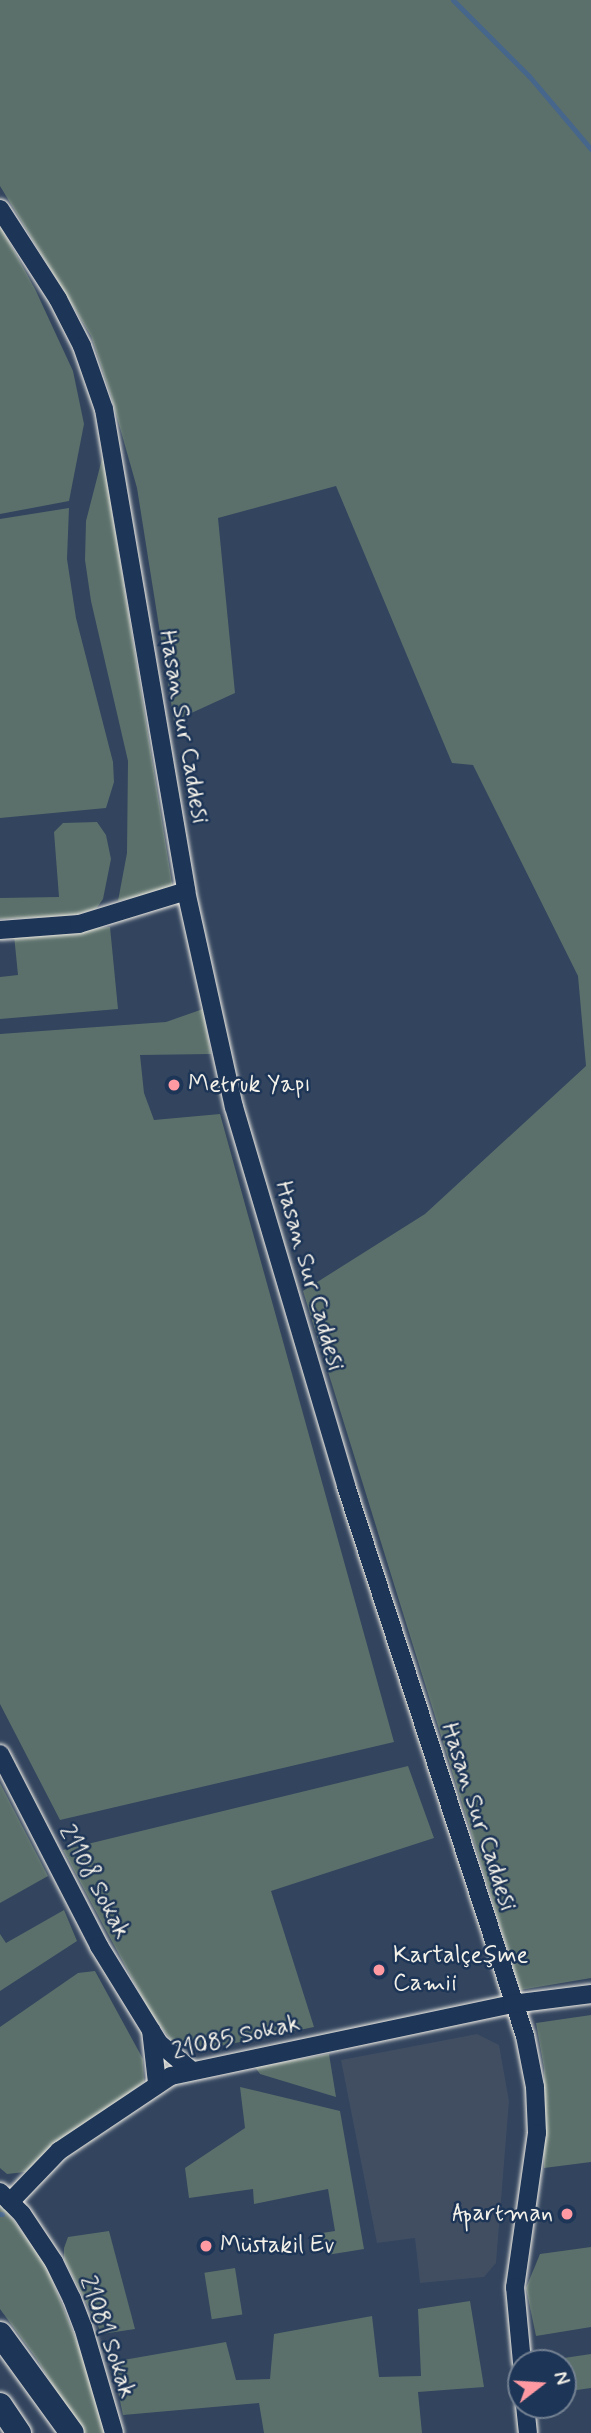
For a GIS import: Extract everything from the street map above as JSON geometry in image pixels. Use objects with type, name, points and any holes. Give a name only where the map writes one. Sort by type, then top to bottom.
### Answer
[{"type":"highway","points":[[0,2334],[72,2433]]},
{"type":"highway","points":[[0,2405],[19,2433]]},
{"type":"street","name":"Hasan Sur Caddesi","points":[[0,209],[58,299],[82,346],[104,409],[186,891],[245,1146],[346,1486],[512,2004],[525,2036],[535,2087],[537,2133],[515,2287],[521,2349]]},
{"type":"street","points":[[0,930],[79,924],[186,891]]},
{"type":"street","name":"21108 Sokak","points":[[0,1754],[99,1946],[151,2030],[178,2062],[191,2070]]},
{"type":"street","name":"21085 Sokak","points":[[5,2197],[59,2151],[157,2083],[191,2070],[512,2004],[591,1994]]},
{"type":"street","name":"21108 Sokak","points":[[151,2030],[157,2083]]},
{"type":"street","name":"21081 Sokak","points":[[5,2197],[22,2214],[48,2253],[72,2299],[83,2327],[114,2433]]},
{"type":"shaded area","points":[[477,2034],[499,2045],[509,2101],[496,2263],[484,2277],[420,2283],[415,2238],[377,2243],[341,2060]]},
{"type":"green space","points":[[0,0],[591,0],[591,1978],[520,1990],[303,1291],[425,1214],[586,1066],[578,976],[473,765],[452,763],[336,486],[218,518],[235,693],[174,721],[137,488],[111,396],[91,336],[0,186]]},
{"type":"green space","points":[[0,225],[35,289],[73,371],[84,424],[69,501],[0,514]]},
{"type":"green space","points":[[103,455],[173,889],[118,901],[127,853],[128,761],[91,601],[85,560],[86,521]]},
{"type":"green space","points":[[69,508],[67,559],[76,618],[113,762],[114,782],[106,808],[0,818],[0,519]]},
{"type":"green space","points":[[97,822],[106,835],[111,859],[103,899],[96,909],[71,916],[0,919],[0,898],[59,897],[54,832],[63,823]]},
{"type":"green space","points":[[110,927],[118,1009],[0,1019],[0,977],[18,975],[14,935]]},
{"type":"green space","points":[[203,1009],[211,1054],[140,1055],[144,1093],[154,1120],[220,1114],[394,1742],[60,1820],[0,1704],[0,1034],[166,1022]]},
{"type":"green space","points":[[408,1766],[434,1838],[271,1891],[314,2027],[196,2051],[171,2040],[151,2014],[63,1850]]},
{"type":"green space","points":[[0,1783],[48,1876],[0,1903]]},
{"type":"green space","points":[[64,1910],[77,1941],[0,1991],[0,1934],[6,1943]]},
{"type":"green space","points":[[95,1971],[143,2059],[144,2082],[25,2172],[7,2174],[0,2168],[0,2027],[78,1973]]},
{"type":"green space","points":[[591,2015],[591,2162],[544,2168],[544,2068],[536,2023]]},
{"type":"green space","points":[[329,2054],[336,2097],[260,2074],[255,2067]]},
{"type":"green space","points":[[240,2087],[340,2111],[364,2249],[327,2255],[322,2233],[335,2231],[328,2189],[254,2204],[253,2189],[189,2198],[185,2168],[245,2128]]},
{"type":"green space","points":[[0,2202],[45,2263],[85,2361],[105,2433],[82,2433],[36,2358],[0,2309]]},
{"type":"green space","points":[[109,2231],[135,2329],[102,2334],[64,2259],[64,2248],[68,2237]]},
{"type":"green space","points":[[591,2247],[591,2327],[536,2336],[526,2288],[540,2254]]},
{"type":"green space","points":[[235,2268],[242,2314],[212,2319],[204,2273]]},
{"type":"green space","points":[[470,2301],[484,2387],[418,2392],[422,2433],[264,2433],[259,2403],[123,2415],[112,2362],[226,2342],[236,2380],[270,2379],[274,2334],[372,2316],[379,2377],[421,2376],[418,2309]]},
{"type":"green space","points":[[591,2354],[591,2388],[577,2390],[577,2356]]},
{"type":"waterway","points":[[453,0],[529,76],[591,149]]},
{"type":"place","name":"Metruk Yapı","points":[[174,1085]]},
{"type":"place","name":"Kartalçeşme Camii","points":[[379,1970]]},
{"type":"place","name":"Apartman","points":[[567,2214]]},
{"type":"place","name":"Müstakil Ev","points":[[206,2246]]}]
